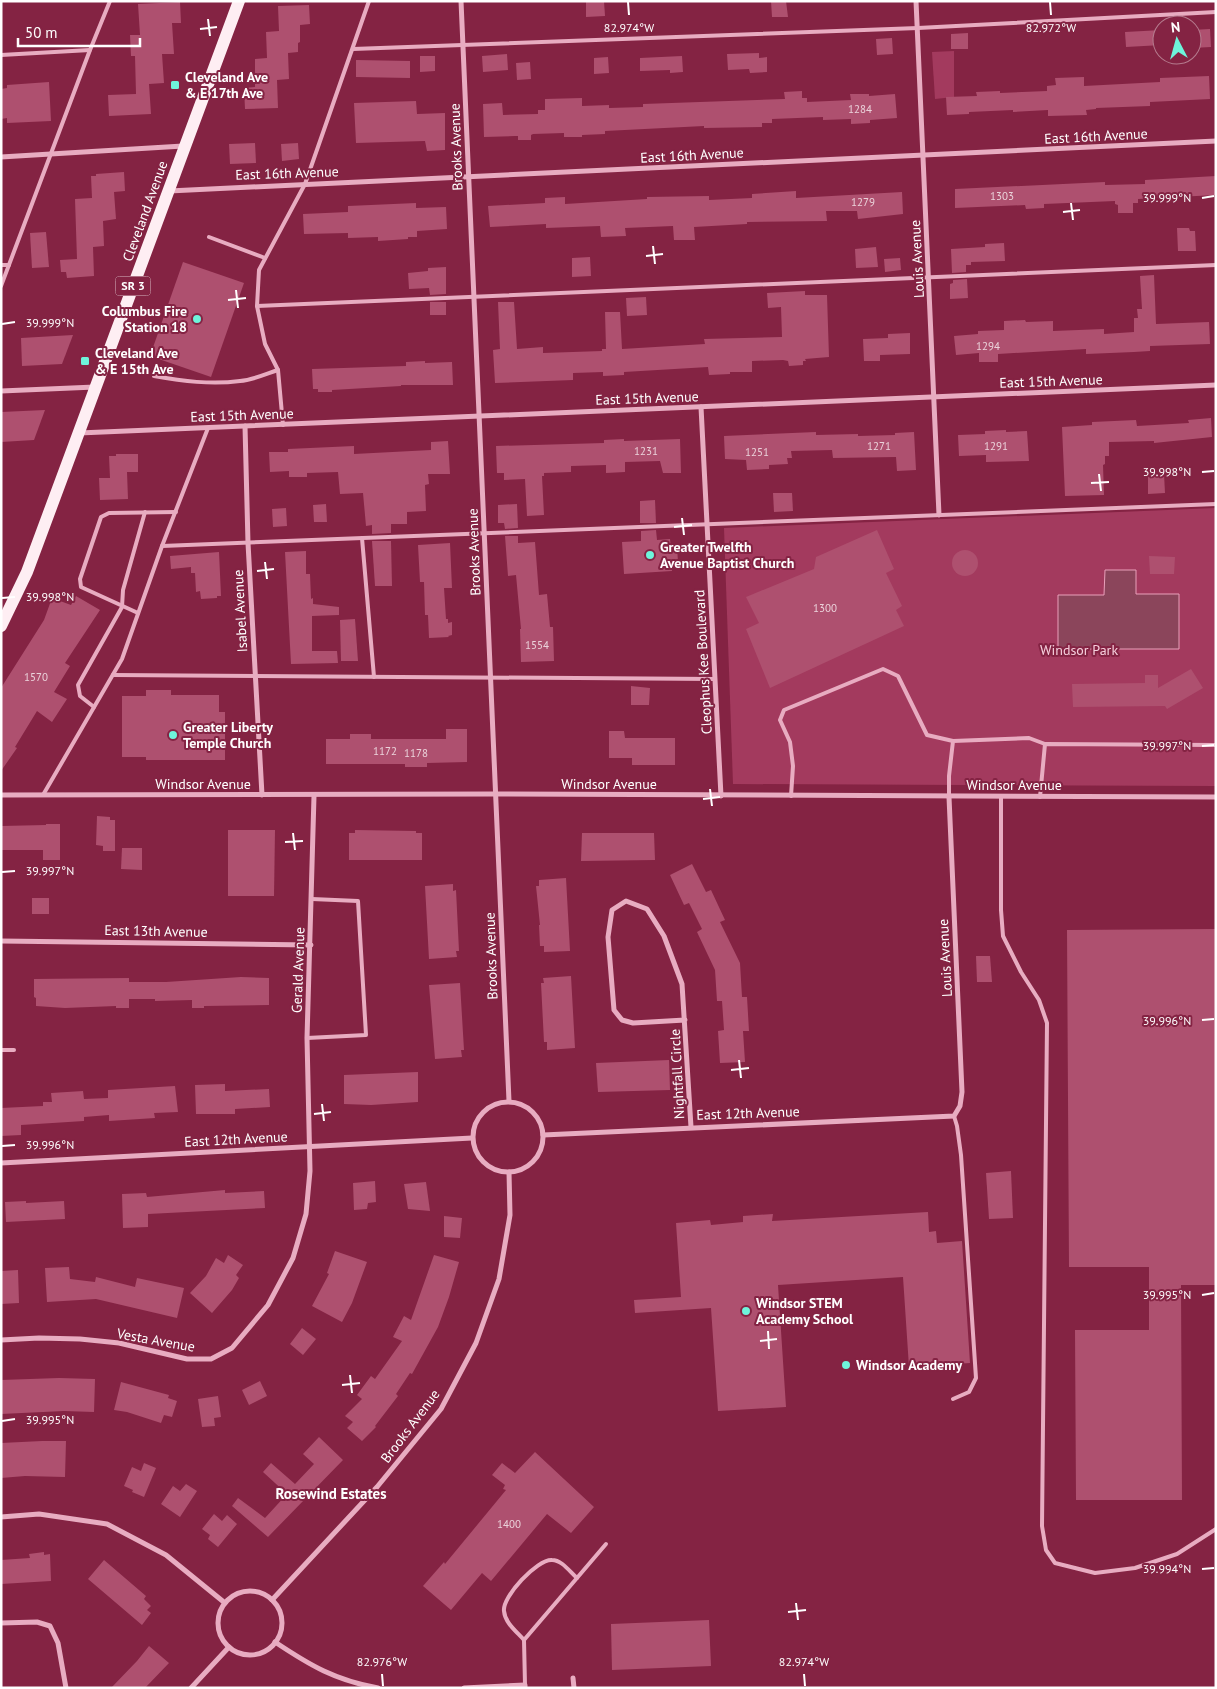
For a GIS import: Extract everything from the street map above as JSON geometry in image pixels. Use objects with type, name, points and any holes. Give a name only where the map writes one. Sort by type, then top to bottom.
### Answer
[{"type":"main road","name":"Cleveland Avenue","points":[[1,626],[27,572],[239,1]]},
{"type":"street","name":"Brooks Avenue","points":[[461,1],[509,1101]]},
{"type":"street","name":"Louis Avenue","points":[[916,1],[939,515]]},
{"type":"street","name":"East 16th Avenue","points":[[168,191],[1216,141]]},
{"type":"street","points":[[1,157],[185,146]]},
{"type":"street","name":"East 15th Avenue","points":[[78,433],[1216,385]]},
{"type":"street","points":[[1,391],[96,387]]},
{"type":"street","name":"Cleophus Kee Boulevard","points":[[701,407],[720,796]]},
{"type":"street","name":"Isabel Avenue","points":[[245,426],[248,542],[262,795]]},
{"type":"street","name":"Windsor Avenue","points":[[1,795],[314,796],[496,794],[1216,797]]},
{"type":"street","name":"Gerald Avenue","points":[[311,1146],[307,1038],[314,796]]},
{"type":"street","name":"Louis Avenue","points":[[949,796],[962,1092],[960,1106],[954,1116]]},
{"type":"street","name":"Nightfall Circle","points":[[685,1020],[633,1023],[622,1020],[614,1010],[608,937],[612,910],[626,902],[647,909],[664,936],[682,984],[685,1020],[690,1127]]},
{"type":"street","name":"East 13th Avenue","points":[[1,941],[311,945]]},
{"type":"street","points":[[509,1101],[519,1103],[536,1115],[544,1134],[542,1146],[534,1160],[520,1170],[509,1172],[498,1171],[480,1159],[472,1138],[479,1116],[487,1108],[497,1103],[509,1101]]},
{"type":"street","name":"East 12th Avenue","points":[[544,1134],[954,1116]]},
{"type":"street","name":"East 12th Avenue","points":[[1,1163],[472,1138]]},
{"type":"street","name":"Vesta Avenue","points":[[1,1340],[39,1338],[80,1339],[119,1344],[187,1359],[211,1359],[232,1348],[268,1305],[293,1258],[306,1214],[311,1146]]},
{"type":"street","name":"Brooks Avenue","points":[[272,1600],[377,1488],[441,1408],[476,1343],[499,1279],[510,1214],[509,1172]]},
{"type":"street","points":[[1,1516],[39,1514],[107,1524],[166,1555],[225,1603]]},
{"type":"street","points":[[243,1592],[264,1594],[272,1600],[278,1608],[282,1626],[280,1634],[268,1650],[259,1654],[248,1655],[238,1653],[229,1648],[219,1631],[218,1621],[225,1603],[233,1596],[243,1592]]},
{"type":"street","points":[[1,1623],[37,1622],[50,1626],[58,1643],[66,1688]]},
{"type":"street","points":[[275,1642],[311,1666],[331,1675],[354,1683],[378,1688]]},
{"type":"street","points":[[191,1688],[229,1648]]},
{"type":"street","points":[[573,1678],[574,1688]]},
{"type":"street","points":[[464,1688],[525,1686]]},
{"type":"lane","points":[[1,286],[110,1]]},
{"type":"lane","points":[[283,425],[278,370],[265,344],[258,306],[259,270],[305,184],[369,1]]},
{"type":"lane","points":[[353,49],[918,28],[1216,12]]},
{"type":"lane","points":[[1,55],[90,50]]},
{"type":"lane","points":[[209,238],[265,258]]},
{"type":"lane","points":[[1,265],[9,264]]},
{"type":"lane","points":[[258,306],[1216,265]]},
{"type":"lane","points":[[154,376],[187,382],[217,383],[242,381],[278,370]]},
{"type":"lane","points":[[42,795],[122,659],[162,546],[208,428]]},
{"type":"lane","points":[[162,546],[1216,504]]},
{"type":"lane","points":[[94,707],[80,696],[78,685],[122,607],[123,590],[145,512]]},
{"type":"lane","points":[[138,613],[80,587],[80,579],[101,517],[109,513],[176,512]]},
{"type":"lane","points":[[362,538],[374,676]]},
{"type":"lane","points":[[791,796],[793,766],[790,742],[780,720],[784,710],[883,669],[898,676],[927,735],[953,741],[1029,738],[1045,744],[1216,745]]},
{"type":"lane","points":[[113,675],[714,679]]},
{"type":"lane","points":[[949,796],[953,741]]},
{"type":"lane","points":[[1040,797],[1045,744]]},
{"type":"lane","points":[[1001,796],[1001,910],[1003,936],[1021,972],[1039,1000],[1047,1023],[1042,1526],[1046,1550],[1055,1563],[1095,1573],[1134,1568],[1176,1554],[1216,1529]]},
{"type":"lane","points":[[307,1038],[366,1035],[358,901],[312,899]]},
{"type":"lane","points":[[1,1050],[14,1050]]},
{"type":"lane","points":[[953,1399],[969,1392],[976,1378],[961,1155],[954,1116]]},
{"type":"lane","points":[[524,1640],[606,1544]]},
{"type":"lane","points":[[525,1686],[524,1640],[507,1621],[504,1606],[507,1598],[534,1566],[542,1562],[551,1560],[560,1562],[577,1578]]},
{"type":"green space","points":[[954,51],[954,97],[935,99],[932,52]]},
{"type":"green space","name":"Windsor Park","points":[[1216,508],[1216,786],[733,784],[724,528]]},
{"type":"shaded area","points":[[1105,570],[1136,570],[1136,594],[1179,594],[1179,649],[1058,649],[1058,595],[1104,595]]},
{"type":"building","points":[[586,1],[604,1],[605,16],[586,17]]},
{"type":"building","points":[[771,1],[786,1],[788,17],[772,17]]},
{"type":"building","points":[[180,2],[181,23],[172,23],[174,54],[162,54],[164,83],[149,84],[151,114],[109,116],[108,95],[136,94],[135,56],[131,56],[130,35],[140,35],[138,4]]},
{"type":"building","points":[[309,5],[310,24],[300,25],[298,52],[288,53],[289,79],[277,80],[278,108],[245,109],[244,88],[255,87],[255,59],[267,58],[266,32],[279,31],[278,6]]},
{"type":"building","points":[[1202,29],[1210,29],[1211,47],[1202,47]]},
{"type":"building","points":[[1152,31],[1152,46],[1126,47],[1125,32]]},
{"type":"building","points":[[968,33],[968,49],[951,49],[951,34]]},
{"type":"building","points":[[892,38],[893,54],[877,55],[876,39]]},
{"type":"building","points":[[759,53],[759,58],[767,57],[767,72],[750,73],[749,69],[728,70],[727,54]]},
{"type":"building","points":[[507,54],[508,70],[483,72],[482,56]]},
{"type":"building","points":[[420,56],[435,56],[435,71],[420,72]]},
{"type":"building","points":[[682,56],[683,72],[670,73],[670,70],[640,71],[640,58]]},
{"type":"building","points":[[608,57],[609,73],[594,74],[594,58]]},
{"type":"building","points":[[356,60],[410,61],[410,78],[356,77]]},
{"type":"building","points":[[530,62],[531,79],[517,80],[516,63]]},
{"type":"building","points":[[1209,76],[1210,99],[1150,102],[1150,106],[1096,108],[1086,110],[1087,115],[1048,116],[1048,110],[1013,112],[1013,110],[947,115],[946,97],[977,96],[976,92],[1047,91],[1047,86],[1056,85],[1055,78],[1084,77],[1084,86],[1160,82],[1160,78]]},
{"type":"building","points":[[49,82],[51,121],[7,123],[7,118],[1,119],[1,89],[7,88],[7,85]]},
{"type":"building","points":[[802,91],[802,98],[807,98],[807,102],[851,100],[850,94],[869,94],[869,96],[895,94],[897,118],[870,120],[870,123],[851,124],[851,119],[823,120],[823,117],[772,119],[772,123],[762,123],[762,127],[704,128],[704,126],[605,131],[605,134],[582,135],[582,137],[564,137],[564,133],[533,134],[531,135],[531,140],[518,140],[518,136],[484,137],[483,104],[502,103],[503,115],[538,114],[538,110],[545,110],[545,99],[582,98],[582,106],[609,105],[609,108],[643,107],[643,104],[785,99],[784,92]]},
{"type":"building","points":[[416,101],[417,114],[445,113],[445,150],[427,151],[425,141],[356,143],[354,103]]},
{"type":"building","points":[[255,143],[256,163],[230,164],[229,144]]},
{"type":"building","points":[[298,143],[299,159],[282,161],[281,144]]},
{"type":"building","points":[[124,172],[125,191],[114,192],[116,219],[103,221],[104,246],[93,247],[94,276],[67,278],[66,272],[61,272],[60,260],[77,259],[75,199],[92,198],[91,176]]},
{"type":"building","points":[[1216,176],[1216,195],[1138,199],[1138,203],[1133,203],[1133,213],[1118,213],[1118,205],[1115,204],[1115,201],[1044,204],[1044,208],[1026,209],[1025,205],[955,208],[955,189],[1105,182],[1105,185],[1145,184],[1145,180]]},
{"type":"building","points":[[796,191],[796,198],[902,192],[903,214],[858,219],[857,211],[826,211],[827,221],[747,222],[747,224],[694,227],[695,240],[674,240],[673,226],[625,228],[626,236],[601,237],[600,226],[546,228],[546,224],[490,227],[488,206],[545,203],[545,198],[565,197],[565,204],[647,199],[647,197],[709,196],[709,200],[752,198],[752,194]]},
{"type":"building","points":[[416,203],[416,208],[446,207],[447,229],[417,231],[417,237],[408,237],[408,239],[378,241],[378,237],[348,238],[348,233],[304,234],[303,214],[348,212],[348,206]]},
{"type":"building","points":[[1177,228],[1189,228],[1190,231],[1195,231],[1196,251],[1178,251]]},
{"type":"building","points":[[46,232],[49,267],[32,268],[30,233]]},
{"type":"building","points":[[1004,243],[1005,261],[971,262],[971,265],[966,265],[966,272],[952,273],[951,249],[985,247],[985,244]]},
{"type":"building","points":[[876,247],[878,267],[856,268],[855,249]]},
{"type":"building","points":[[590,257],[591,276],[572,277],[572,258]]},
{"type":"building","points":[[900,258],[901,270],[885,272],[884,259]]},
{"type":"building","name":"Columbus Fire Station 18","points":[[183,262],[244,283],[211,377],[150,356]]},
{"type":"building","points":[[446,267],[446,294],[430,295],[429,288],[409,289],[408,273],[428,271],[428,268]]},
{"type":"building","points":[[1154,275],[1156,324],[1209,322],[1210,344],[1150,346],[1150,351],[1134,352],[1086,354],[1086,349],[998,354],[998,362],[979,362],[979,353],[956,355],[954,336],[978,334],[978,331],[1004,330],[1004,321],[1053,321],[1053,331],[1104,329],[1104,334],[1134,332],[1134,318],[1138,318],[1137,309],[1142,309],[1140,276]]},
{"type":"building","points":[[967,279],[968,298],[950,299],[950,284],[953,283],[953,280]]},
{"type":"building","points":[[805,291],[805,295],[827,295],[829,357],[805,359],[806,361],[803,361],[803,365],[789,366],[788,361],[783,360],[752,361],[752,372],[730,372],[730,374],[709,375],[708,367],[624,372],[624,375],[603,376],[603,372],[573,373],[573,380],[495,383],[493,350],[500,349],[498,302],[514,302],[517,349],[543,347],[543,353],[602,351],[602,349],[606,349],[605,312],[620,312],[622,349],[705,344],[704,339],[782,337],[781,307],[768,308],[767,293]]},
{"type":"building","points":[[646,297],[647,315],[627,316],[626,298]]},
{"type":"building","points":[[430,302],[446,302],[446,315],[430,315]]},
{"type":"building","points":[[910,333],[910,354],[880,355],[880,361],[864,361],[863,339],[888,338],[888,334]]},
{"type":"building","points":[[73,335],[62,364],[22,366],[21,338]]},
{"type":"building","points":[[425,361],[425,363],[452,362],[453,385],[401,385],[332,390],[332,392],[318,392],[318,389],[313,389],[312,369],[406,366],[406,362]]},
{"type":"building","points":[[45,410],[34,440],[1,442],[1,412]]},
{"type":"building","points":[[1211,418],[1212,437],[1154,443],[1154,441],[1109,442],[1109,456],[1105,456],[1105,464],[1103,465],[1104,495],[1065,496],[1062,427],[1092,425],[1092,422],[1136,420],[1137,426],[1189,423],[1188,420]]},
{"type":"building","points":[[1006,430],[1006,432],[1027,431],[1029,461],[986,462],[986,455],[959,456],[958,435],[985,434],[985,431]]},
{"type":"building","points":[[816,432],[816,435],[858,434],[858,436],[895,435],[895,433],[914,432],[916,470],[897,471],[896,457],[833,458],[832,450],[791,451],[792,458],[787,458],[788,464],[769,465],[769,469],[747,470],[746,460],[725,459],[724,436]]},
{"type":"building","points":[[624,439],[624,441],[680,439],[681,473],[663,473],[660,461],[625,462],[625,472],[606,473],[606,465],[571,466],[571,472],[544,473],[544,476],[542,476],[544,515],[527,516],[525,479],[504,480],[504,473],[497,473],[496,446],[604,443],[604,440]]},
{"type":"building","points":[[448,441],[450,474],[428,474],[429,484],[425,485],[426,511],[407,512],[407,524],[391,524],[391,533],[372,534],[372,525],[366,526],[363,493],[340,494],[338,472],[307,473],[307,477],[289,477],[289,471],[270,472],[269,452],[288,452],[288,449],[354,446],[354,454],[431,450],[431,442]]},
{"type":"building","points":[[116,454],[138,454],[138,472],[127,472],[128,499],[100,500],[99,478],[110,478],[109,456],[116,456]]},
{"type":"building","points":[[1164,474],[1165,493],[1148,494],[1148,475]]},
{"type":"building","points":[[773,493],[792,493],[793,511],[774,512]]},
{"type":"building","points":[[655,500],[656,523],[640,523],[640,501]]},
{"type":"building","points":[[326,504],[327,522],[314,522],[313,505]]},
{"type":"building","points":[[517,504],[518,528],[505,529],[504,523],[498,523],[498,505]]},
{"type":"building","points":[[286,508],[287,526],[273,527],[272,509]]},
{"type":"building","name":"Greater Twelfth Avenue Baptist Church","points":[[656,530],[657,540],[670,539],[671,549],[677,548],[678,561],[671,561],[672,571],[624,574],[622,542],[641,541],[641,531]]},
{"type":"building","points":[[877,530],[894,569],[886,573],[902,606],[896,610],[904,626],[770,688],[746,629],[759,623],[746,597],[814,569],[816,557]]},
{"type":"building","points":[[505,536],[518,536],[518,543],[535,542],[539,595],[547,594],[550,627],[553,627],[554,661],[521,662],[521,629],[516,575],[508,576]]},
{"type":"building","points":[[372,541],[391,541],[392,586],[375,586]]},
{"type":"building","points":[[450,543],[452,588],[444,588],[446,619],[448,619],[448,623],[452,622],[452,635],[449,637],[429,638],[428,615],[425,615],[424,582],[420,582],[418,545]]},
{"type":"building","points":[[965,550],[974,554],[978,563],[974,572],[965,576],[956,572],[952,563],[956,554]]},
{"type":"building","points":[[306,551],[306,574],[310,574],[313,604],[339,607],[339,615],[312,616],[312,651],[337,651],[338,663],[291,664],[285,552]]},
{"type":"building","points":[[219,552],[221,596],[217,596],[217,598],[201,599],[200,591],[196,592],[195,573],[191,573],[191,567],[171,569],[170,556]]},
{"type":"building","points":[[1149,556],[1175,557],[1174,574],[1150,574]]},
{"type":"building","points":[[76,596],[100,610],[65,663],[70,666],[54,692],[67,699],[52,722],[37,711],[15,747],[17,748],[1,771],[1,688],[44,620],[52,598],[71,605]]},
{"type":"building","points":[[355,619],[358,661],[341,661],[340,620]]},
{"type":"building","points":[[1191,669],[1203,688],[1167,709],[1165,706],[1073,707],[1072,684],[1145,683],[1145,675],[1158,675],[1158,688]]},
{"type":"building","points":[[631,686],[650,688],[649,705],[631,705]]},
{"type":"building","name":"Greater Liberty Temple Church","points":[[146,690],[171,690],[171,695],[219,695],[219,712],[225,712],[225,760],[146,760],[146,757],[122,757],[122,696],[146,696]]},
{"type":"building","points":[[446,729],[467,729],[467,762],[427,763],[427,767],[405,767],[405,764],[326,764],[326,739],[350,739],[350,734],[371,734],[371,739],[446,739]]},
{"type":"building","points":[[609,731],[624,731],[625,738],[675,738],[675,765],[632,765],[632,758],[609,758]]},
{"type":"building","points":[[97,816],[110,817],[110,820],[115,820],[115,851],[103,851],[103,846],[96,845]]},
{"type":"building","points":[[60,824],[60,860],[43,860],[43,850],[1,850],[1,826]]},
{"type":"building","points":[[228,830],[275,830],[274,896],[228,896]]},
{"type":"building","points":[[355,830],[416,831],[416,833],[422,833],[422,860],[349,860],[349,833],[355,833]]},
{"type":"building","points":[[582,833],[654,833],[655,860],[581,861]]},
{"type":"building","points":[[122,848],[142,848],[142,870],[121,869]]},
{"type":"building","points":[[692,864],[706,892],[711,890],[725,920],[720,922],[740,963],[742,997],[747,997],[749,1031],[743,1031],[745,1062],[720,1063],[718,1031],[724,1030],[722,1001],[717,1001],[715,970],[697,932],[702,929],[689,903],[684,905],[670,875]]},
{"type":"building","points":[[566,878],[570,951],[544,952],[544,946],[540,946],[536,886],[539,886],[539,880]]},
{"type":"building","points":[[453,884],[453,891],[456,890],[459,951],[456,951],[457,957],[429,959],[425,886]]},
{"type":"building","points":[[32,898],[49,898],[49,914],[32,914]]},
{"type":"building","points":[[1216,929],[1216,1285],[1181,1285],[1182,1500],[1076,1500],[1075,1330],[1149,1330],[1149,1267],[1069,1267],[1067,930]]},
{"type":"building","points":[[976,956],[990,956],[992,982],[977,982]]},
{"type":"building","points":[[571,976],[575,1048],[547,1050],[547,1042],[544,1042],[541,983],[544,983],[543,978]]},
{"type":"building","points":[[241,977],[269,978],[269,1005],[204,1006],[204,1008],[192,1008],[192,1000],[155,1001],[155,999],[129,999],[129,1008],[116,1008],[116,1006],[65,1008],[36,1006],[36,998],[34,997],[34,979],[129,978],[129,982],[166,982]]},
{"type":"building","points":[[460,983],[464,1050],[461,1050],[462,1057],[435,1059],[429,985]]},
{"type":"building","points":[[669,1060],[670,1090],[598,1092],[596,1063]]},
{"type":"building","points":[[418,1072],[418,1102],[371,1105],[344,1104],[344,1075]]},
{"type":"building","points":[[225,1084],[225,1091],[269,1089],[270,1107],[235,1109],[235,1114],[196,1114],[195,1085]]},
{"type":"building","points":[[175,1086],[178,1112],[154,1113],[155,1118],[109,1121],[109,1115],[84,1117],[84,1121],[21,1125],[21,1135],[1,1136],[1,1108],[43,1106],[43,1102],[52,1102],[51,1093],[83,1091],[84,1099],[108,1098],[108,1090]]},
{"type":"building","points":[[1011,1171],[1013,1218],[989,1219],[986,1173]]},
{"type":"building","points":[[375,1181],[376,1202],[368,1203],[367,1209],[354,1210],[353,1183]]},
{"type":"building","points":[[426,1182],[430,1211],[408,1209],[404,1184]]},
{"type":"building","points":[[225,1190],[225,1193],[264,1191],[265,1208],[148,1214],[148,1227],[123,1228],[122,1194],[146,1193],[147,1197]]},
{"type":"building","points":[[26,1201],[26,1203],[64,1201],[65,1219],[6,1222],[5,1202]]},
{"type":"building","name":"Windsor STEM Academy School","points":[[928,1212],[929,1232],[936,1231],[937,1243],[962,1241],[970,1363],[909,1367],[903,1277],[778,1285],[786,1407],[718,1411],[711,1308],[635,1313],[634,1300],[681,1297],[676,1223],[710,1220],[711,1225],[743,1222],[743,1216],[773,1214],[772,1221]]},
{"type":"building","points":[[444,1216],[462,1218],[460,1238],[444,1237]]},
{"type":"building","points":[[335,1251],[367,1262],[352,1303],[342,1322],[312,1306],[329,1274],[327,1273]]},
{"type":"building","points":[[228,1255],[243,1265],[236,1275],[239,1278],[232,1290],[212,1313],[190,1293],[206,1276],[216,1258],[224,1263]]},
{"type":"building","points":[[434,1255],[459,1262],[438,1327],[412,1374],[410,1373],[396,1394],[398,1396],[376,1427],[362,1441],[347,1428],[353,1422],[345,1416],[362,1399],[357,1395],[371,1376],[375,1379],[402,1341],[393,1337],[404,1316],[411,1320]]},
{"type":"building","points":[[69,1267],[70,1279],[95,1282],[96,1277],[135,1287],[137,1278],[184,1288],[177,1318],[96,1299],[47,1302],[45,1268]]},
{"type":"building","points":[[18,1270],[19,1303],[1,1304],[1,1271]]},
{"type":"building","points":[[302,1328],[316,1339],[303,1355],[290,1344]]},
{"type":"building","points":[[95,1379],[94,1412],[64,1411],[1,1414],[1,1380]]},
{"type":"building","points":[[260,1381],[267,1396],[249,1405],[242,1390]]},
{"type":"building","points":[[121,1382],[169,1395],[168,1398],[177,1401],[172,1417],[164,1415],[161,1423],[127,1412],[114,1410]]},
{"type":"building","points":[[218,1396],[221,1417],[214,1418],[215,1426],[202,1427],[198,1399]]},
{"type":"building","points":[[319,1437],[343,1460],[268,1537],[232,1506],[238,1498],[265,1518],[287,1494],[263,1472],[271,1463],[295,1484],[314,1464],[303,1454]]},
{"type":"building","points":[[66,1441],[65,1477],[25,1476],[1,1478],[1,1443]]},
{"type":"building","points":[[535,1452],[594,1507],[571,1533],[547,1514],[491,1581],[482,1573],[451,1610],[423,1586],[444,1562],[445,1564],[506,1490],[503,1489],[505,1485],[492,1475],[502,1463],[515,1473]]},
{"type":"building","points":[[144,1463],[156,1468],[144,1497],[124,1486],[132,1467],[141,1471]]},
{"type":"building","points":[[186,1484],[197,1491],[180,1517],[161,1504],[173,1486],[180,1491]]},
{"type":"building","points":[[214,1514],[222,1521],[227,1515],[237,1524],[218,1547],[208,1539],[210,1535],[202,1529]]},
{"type":"building","points":[[44,1552],[44,1555],[50,1554],[51,1581],[1,1584],[1,1560],[30,1558],[29,1554]]},
{"type":"building","points":[[104,1560],[146,1596],[144,1599],[151,1606],[147,1610],[151,1613],[142,1625],[88,1579]]},
{"type":"building","points":[[709,1620],[711,1666],[612,1670],[611,1624]]},
{"type":"building","points":[[149,1646],[169,1663],[145,1688],[111,1688],[137,1661]]},
{"type":"place","name":"Cleveland Ave & E 17th Ave","points":[[175,85]]},
{"type":"place","name":"Columbus Fire Station 18","points":[[197,319]]},
{"type":"place","name":"Cleveland Ave & E 15th Ave","points":[[85,361]]},
{"type":"place","name":"Greater Twelfth Avenue Baptist Church","points":[[650,555]]},
{"type":"place","name":"Greater Liberty Temple Church","points":[[173,735]]},
{"type":"place","name":"Windsor STEM Academy School","points":[[746,1311]]},
{"type":"place","name":"Windsor Academy","points":[[846,1365]]},
{"type":"district","name":"Rosewind Estates","points":[[331,1494]]}]
